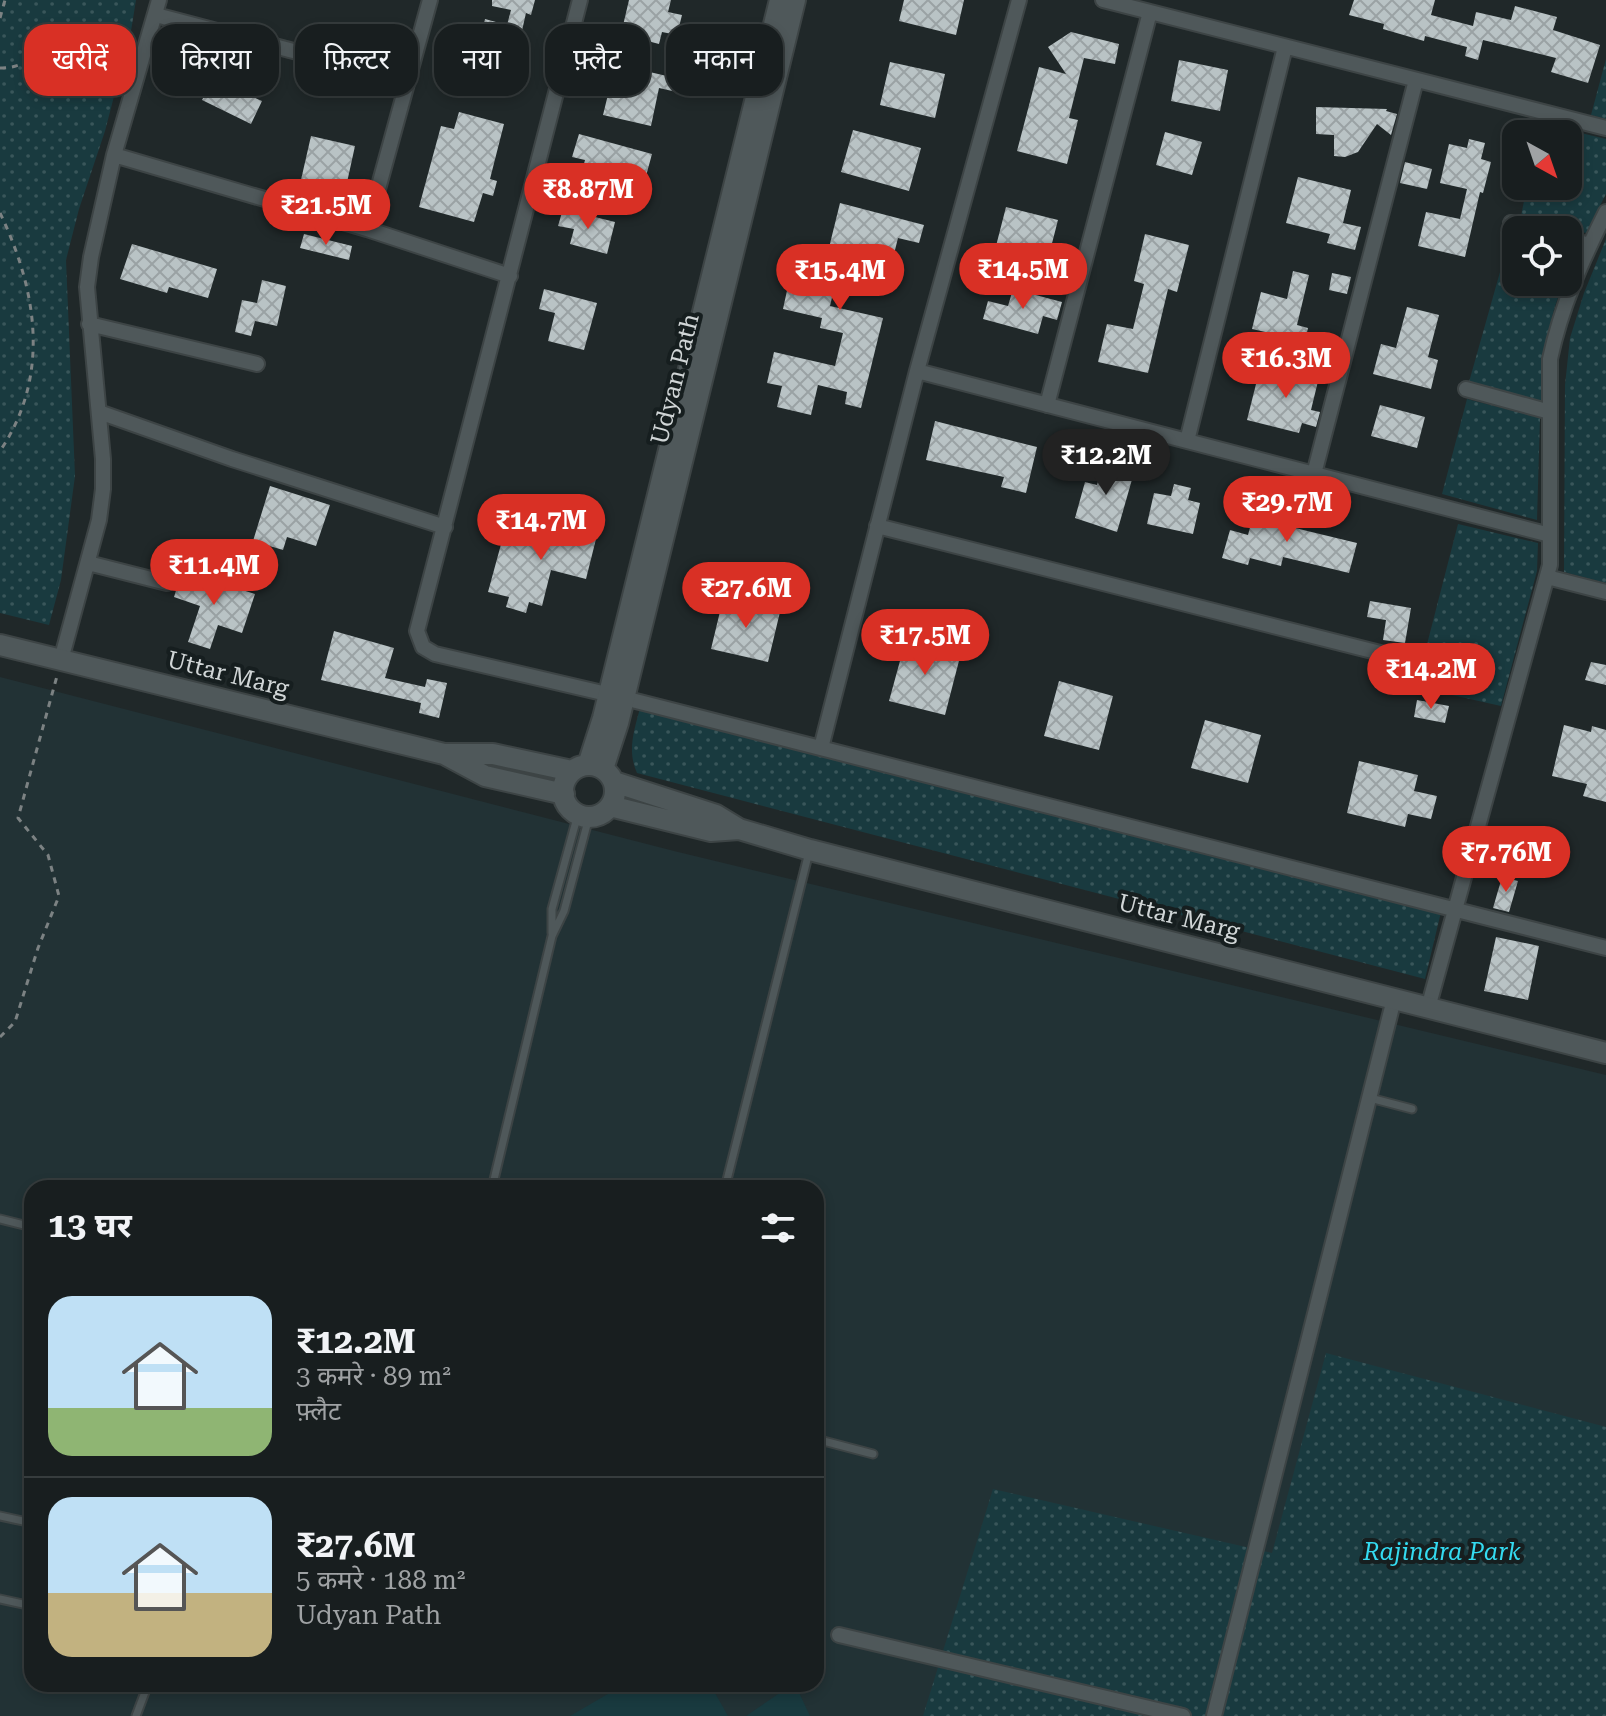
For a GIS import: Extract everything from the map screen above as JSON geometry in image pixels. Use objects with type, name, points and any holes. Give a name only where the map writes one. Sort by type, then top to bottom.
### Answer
[{"type":"main road","name":"Udyan Path","points":[[616,696],[780,0]]},
{"type":"main road","name":"Udyan Path","points":[[594,772],[795,0]]},
{"type":"main road","name":"Uttar Marg","points":[[0,645],[444,754],[493,754],[594,772],[716,815],[739,829],[810,850],[1606,1053]]},
{"type":"main road","name":"Uttar Marg","points":[[444,754],[485,776],[564,794]]},
{"type":"main road","points":[[594,772],[614,798],[604,812],[584,816],[566,803],[564,794],[564,786],[594,772]]},
{"type":"main road","name":"Uttar Marg","points":[[610,806],[711,831],[739,829]]},
{"type":"street","points":[[418,44],[430,0]]},
{"type":"street","points":[[580,0],[417,631],[423,647],[435,654],[616,696],[1606,948]]},
{"type":"street","points":[[821,748],[917,371],[1019,0]]},
{"type":"street","points":[[1103,0],[1606,128]]},
{"type":"street","points":[[61,660],[99,520],[103,489],[87,287],[91,257],[114,155],[157,7],[295,48]]},
{"type":"street","points":[[1047,405],[1150,12]]},
{"type":"street","points":[[1187,441],[1285,47]]},
{"type":"street","points":[[1314,474],[1416,80]]},
{"type":"street","points":[[367,229],[404,96]]},
{"type":"street","points":[[114,155],[367,229],[510,276]]},
{"type":"street","points":[[1428,1008],[1550,565],[1550,359],[1557,327],[1579,265],[1606,212]]},
{"type":"street","points":[[1582,243],[1589,245]]},
{"type":"street","points":[[89,324],[257,364]]},
{"type":"street","points":[[917,371],[1550,535]]},
{"type":"street","points":[[1466,389],[1550,412]]},
{"type":"street","points":[[99,412],[232,459],[445,527]]},
{"type":"street","points":[[877,526],[1408,660]]},
{"type":"street","points":[[88,563],[167,583]]},
{"type":"street","points":[[1547,577],[1606,592]]},
{"type":"street","points":[[1214,1716],[1394,999]]},
{"type":"street","points":[[839,1635],[1183,1716]]},
{"type":"lane","points":[[494,1180],[552,936],[564,911],[584,816]]},
{"type":"lane","points":[[727,1180],[810,850]]},
{"type":"lane","points":[[1370,1098],[1412,1109]]},
{"type":"lane","points":[[0,1219],[24,1225]]},
{"type":"lane","points":[[824,1441],[873,1454]]},
{"type":"lane","points":[[0,1516],[24,1521]]},
{"type":"lane","points":[[0,1599],[24,1604]]},
{"type":"lane","points":[[136,1716],[145,1692]]},
{"type":"path","points":[[0,18],[5,0]]},
{"type":"path","points":[[0,68],[13,68],[26,63],[60,41],[81,32],[100,29],[150,38]]},
{"type":"path","points":[[0,213],[24,270],[35,322],[26,396],[0,451]]},
{"type":"path","points":[[0,1037],[15,1022],[38,948],[59,896],[48,855],[18,818],[61,660]]},
{"type":"shaded area","points":[[0,677],[674,851],[1606,1075],[1606,1716],[0,1716]]},
{"type":"green space","points":[[0,0],[136,0],[132,24],[24,24],[24,96],[114,96],[66,260],[75,476],[61,580],[49,625],[0,613]]},
{"type":"green space","points":[[1606,59],[1606,119],[1591,115]]},
{"type":"green space","points":[[1582,133],[1606,139],[1606,194],[1586,233],[1582,232],[1582,216],[1521,216],[1524,200],[1582,200]]},
{"type":"green space","points":[[1606,239],[1606,583],[1564,572],[1565,385],[1570,338]]},
{"type":"green space","points":[[1502,265],[1502,296],[1559,296],[1547,341],[1543,403],[1469,382]]},
{"type":"green space","points":[[1467,399],[1540,418],[1537,520],[1442,494]]},
{"type":"green space","points":[[1458,524],[1538,543],[1537,571],[1501,706],[1416,687]]},
{"type":"green space","points":[[640,708],[1441,912],[1425,979],[637,773],[632,749]]},
{"type":"green space","name":"Rajindra Park","points":[[1326,1353],[1606,1427],[1606,1716],[923,1716],[993,1489],[1272,1553]]},
{"type":"green space","points":[[611,1692],[714,1692],[728,1716],[570,1716]]},
{"type":"green space","points":[[781,1692],[799,1692],[810,1716],[746,1716]]},
{"type":"building","points":[[492,0],[535,0],[531,15],[526,13],[524,24],[507,24],[511,10],[492,6]]},
{"type":"building","points":[[629,0],[671,0],[668,12],[682,15],[680,24],[666,24],[666,33],[662,32],[659,44],[650,42],[650,24],[623,24]]},
{"type":"building","points":[[904,0],[964,0],[956,35],[899,21]]},
{"type":"building","points":[[1354,0],[1435,0],[1431,15],[1473,26],[1476,12],[1511,20],[1515,6],[1557,17],[1553,30],[1600,45],[1588,83],[1551,72],[1556,58],[1483,40],[1478,60],[1465,56],[1467,47],[1425,36],[1424,41],[1383,29],[1384,24],[1349,15]]},
{"type":"building","points":[[485,19],[503,24],[484,24]]},
{"type":"building","points":[[1071,32],[1119,44],[1115,64],[1084,58],[1069,118],[1078,120],[1067,164],[1017,151],[1039,67],[1066,74],[1048,47]]},
{"type":"building","points":[[1179,60],[1228,70],[1220,111],[1171,101]]},
{"type":"building","points":[[890,62],[945,74],[935,118],[880,105]]},
{"type":"building","points":[[650,72],[666,76],[666,90],[659,88],[651,126],[603,115],[608,96],[650,96]]},
{"type":"building","points":[[204,96],[251,96],[262,101],[251,124],[202,100]]},
{"type":"building","points":[[1316,107],[1387,109],[1397,114],[1391,135],[1377,124],[1358,152],[1345,157],[1334,156],[1334,135],[1316,134]]},
{"type":"building","points":[[459,112],[504,124],[490,179],[497,181],[493,196],[483,193],[474,222],[419,207],[441,126],[454,129]]},
{"type":"building","points":[[853,130],[921,148],[909,191],[841,172]]},
{"type":"building","points":[[1165,132],[1202,142],[1192,175],[1156,165]]},
{"type":"building","points":[[579,134],[652,154],[640,198],[579,182],[585,160],[572,157]]},
{"type":"building","points":[[311,136],[355,146],[346,187],[333,184],[330,200],[298,193]]},
{"type":"building","points":[[1469,139],[1485,143],[1481,159],[1491,162],[1483,193],[1480,192],[1465,257],[1418,246],[1426,212],[1460,219],[1467,189],[1440,183],[1449,144],[1467,148]]},
{"type":"building","points":[[1405,162],[1432,169],[1427,189],[1400,183]]},
{"type":"building","points":[[1298,177],[1351,190],[1343,223],[1361,227],[1355,250],[1327,243],[1330,234],[1286,223]]},
{"type":"building","points":[[840,203],[924,225],[919,243],[898,238],[891,266],[842,255],[830,306],[883,318],[861,408],[845,404],[847,392],[818,385],[811,415],[777,407],[782,386],[767,383],[774,352],[835,366],[843,333],[820,328],[822,318],[783,309],[788,286],[808,291],[813,270],[823,272]]},
{"type":"building","points":[[1006,207],[1058,220],[1048,259],[996,246]]},
{"type":"building","points":[[563,209],[615,222],[607,254],[570,244],[574,229],[558,226]]},
{"type":"building","points":[[304,234],[352,246],[349,260],[300,248]]},
{"type":"building","points":[[1145,234],[1189,245],[1177,292],[1168,289],[1148,373],[1098,362],[1107,324],[1133,329],[1144,284],[1134,281]]},
{"type":"building","points":[[132,244],[217,269],[208,298],[169,287],[167,293],[120,279]]},
{"type":"building","points":[[1293,271],[1309,275],[1297,325],[1308,328],[1305,341],[1252,329],[1261,292],[1287,299]]},
{"type":"building","points":[[1332,273],[1351,277],[1347,294],[1329,290]]},
{"type":"building","points":[[262,280],[286,286],[277,326],[255,321],[251,336],[235,332],[242,300],[257,303]]},
{"type":"building","points":[[544,289],[597,303],[584,350],[548,341],[555,313],[539,309]]},
{"type":"building","points":[[1013,289],[1062,302],[1057,320],[1043,316],[1038,334],[983,319],[988,301],[1008,306]]},
{"type":"building","points":[[1407,307],[1439,315],[1428,357],[1438,360],[1431,389],[1373,374],[1381,344],[1396,348]]},
{"type":"building","points":[[1279,363],[1320,373],[1311,410],[1320,412],[1316,427],[1302,423],[1299,433],[1247,420],[1257,380],[1273,384]]},
{"type":"building","points":[[1380,405],[1425,417],[1417,448],[1371,436]]},
{"type":"building","points":[[935,421],[1037,447],[1026,493],[1001,487],[1004,477],[926,460]]},
{"type":"building","points":[[1104,460],[1135,469],[1117,532],[1075,518],[1085,482],[1097,485]]},
{"type":"building","points":[[1174,484],[1191,488],[1188,500],[1200,503],[1193,534],[1147,524],[1154,493],[1171,496]]},
{"type":"building","points":[[270,486],[330,505],[316,546],[287,537],[283,550],[253,541]]},
{"type":"building","points":[[1255,508],[1294,518],[1291,527],[1357,543],[1349,573],[1283,557],[1281,566],[1250,558],[1248,565],[1222,558],[1230,530],[1248,535]]},
{"type":"building","points":[[544,517],[598,531],[586,579],[551,570],[542,606],[529,602],[526,613],[506,607],[509,597],[488,592],[503,537],[536,546]]},
{"type":"building","points":[[182,571],[255,594],[242,633],[218,625],[210,649],[188,642],[200,606],[174,597]]},
{"type":"building","points":[[723,599],[780,612],[768,662],[711,649]]},
{"type":"building","points":[[1370,601],[1411,608],[1405,643],[1383,640],[1386,620],[1367,617]]},
{"type":"building","points":[[334,631],[394,648],[385,678],[425,687],[427,679],[447,683],[439,718],[419,713],[421,703],[321,680]]},
{"type":"building","points":[[906,639],[961,653],[945,715],[889,701]]},
{"type":"building","points":[[1591,662],[1606,665],[1606,685],[1585,680]]},
{"type":"building","points":[[1059,681],[1113,696],[1099,750],[1044,736]]},
{"type":"building","points":[[1417,700],[1449,706],[1445,723],[1414,717]]},
{"type":"building","points":[[1205,720],[1261,735],[1248,783],[1191,768]]},
{"type":"building","points":[[1564,725],[1591,732],[1592,726],[1606,730],[1606,802],[1583,796],[1587,784],[1552,776]]},
{"type":"building","points":[[1359,761],[1418,775],[1414,791],[1437,796],[1431,819],[1408,814],[1405,827],[1347,813]]},
{"type":"building","points":[[1502,877],[1518,881],[1509,912],[1493,908]]},
{"type":"building","points":[[1496,937],[1539,946],[1528,1000],[1484,991]]}]
